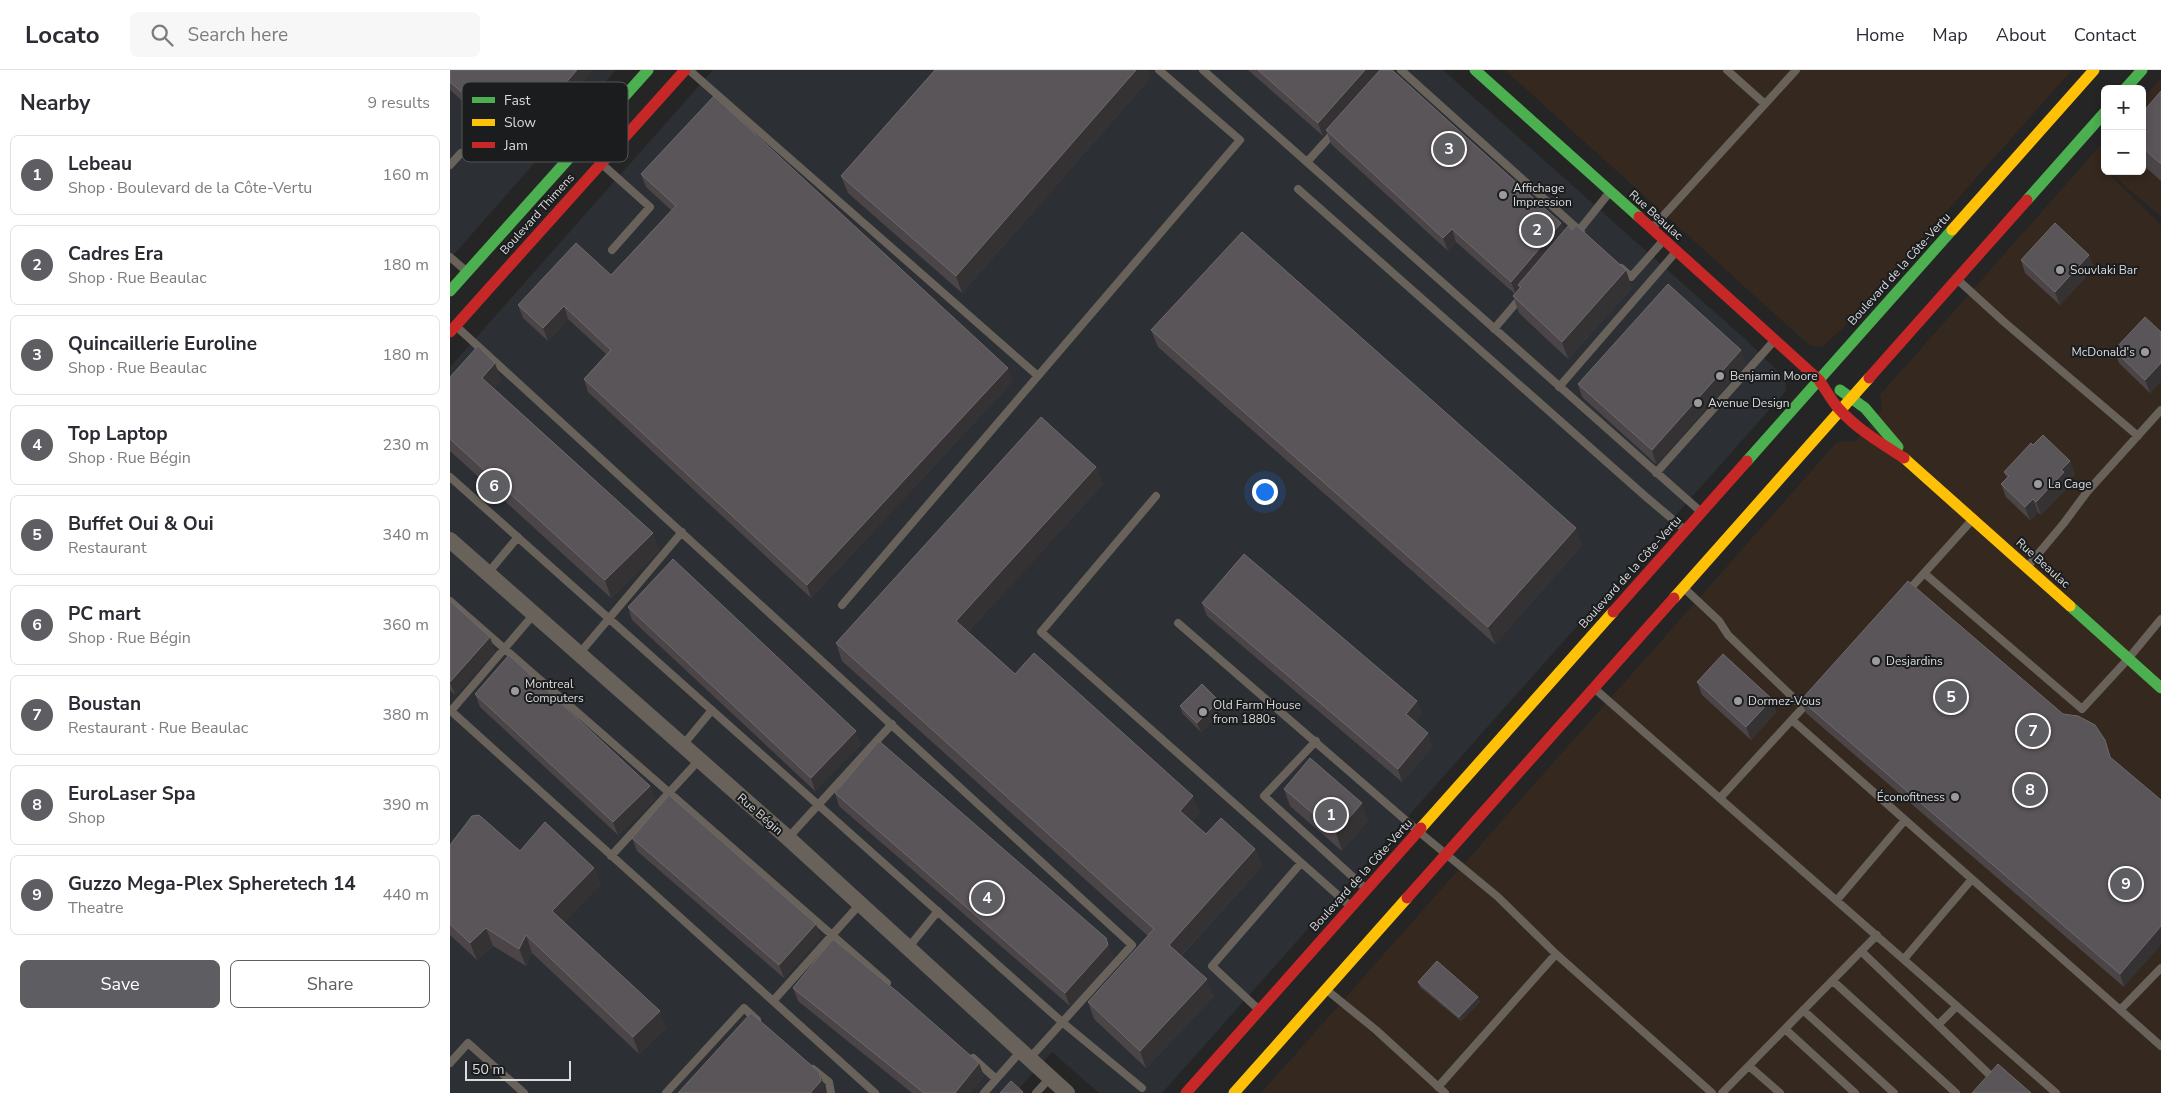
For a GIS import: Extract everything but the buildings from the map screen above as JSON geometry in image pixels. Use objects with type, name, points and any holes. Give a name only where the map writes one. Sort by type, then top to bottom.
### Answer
[{"type":"main road","name":"Boulevard Thimens","points":[[628,99],[648,70]]},
{"type":"main road","name":"Boulevard Thimens","points":[[628,121],[684,70]]},
{"type":"main road","name":"Rue Beaulac","points":[[1475,70],[1818,380],[1840,411],[1877,441],[1906,458]]},
{"type":"main road","name":"Boulevard de la Côte-Vertu","points":[[1186,1093],[2094,70]]},
{"type":"main road","points":[[2129,85],[2142,70]]},
{"type":"main road","points":[[1234,1093],[2101,117]]},
{"type":"main road","name":"Boulevard Thimens","points":[[453,329],[467,272],[583,162]]},
{"type":"main road","name":"Boulevard Thimens","points":[[462,294],[584,162]]},
{"type":"main road","name":"Rue Beaulac","points":[[1818,380],[1852,396],[1870,411],[1906,458],[2161,688]]},
{"type":"street","name":"Rue Bégin","points":[[450,540],[788,838],[1066,1093]]},
{"type":"lane","points":[[689,70],[1038,376]]},
{"type":"lane","points":[[842,605],[1240,140],[1159,70]]},
{"type":"lane","points":[[1204,70],[1701,513]]},
{"type":"lane","points":[[1400,70],[1586,237]]},
{"type":"lane","points":[[1727,70],[1765,104]]},
{"type":"lane","points":[[1651,229],[1796,70]]},
{"type":"lane","points":[[1307,162],[1339,127]]},
{"type":"lane","points":[[450,165],[461,153]]},
{"type":"lane","points":[[600,162],[650,207],[612,250]]},
{"type":"lane","points":[[1298,189],[1645,496],[1686,530]]},
{"type":"lane","points":[[1573,238],[1610,192]]},
{"type":"lane","points":[[1616,264],[1631,277],[1664,240]]},
{"type":"lane","points":[[1560,387],[1676,252]]},
{"type":"lane","points":[[450,257],[467,272]]},
{"type":"lane","points":[[1957,279],[2003,321],[2138,436]]},
{"type":"lane","points":[[1494,329],[1527,291]]},
{"type":"lane","points":[[453,329],[682,532],[1132,945],[1062,1022],[996,1079],[984,1093]]},
{"type":"lane","points":[[1656,473],[1775,340]]},
{"type":"lane","points":[[2027,568],[2087,492],[2161,410]]},
{"type":"lane","points":[[450,477],[1062,1022],[1142,1088]]},
{"type":"lane","points":[[1156,496],[1041,632],[1351,907]]},
{"type":"lane","points":[[1899,600],[1973,519]]},
{"type":"lane","points":[[579,654],[682,532]]},
{"type":"lane","points":[[488,574],[518,538]]},
{"type":"lane","points":[[1924,573],[2082,709],[2128,659],[2161,619]]},
{"type":"lane","points":[[1684,588],[1720,621],[1728,635],[1803,707]]},
{"type":"lane","points":[[450,601],[892,988]]},
{"type":"lane","points":[[534,614],[506,650],[451,711],[875,1093]]},
{"type":"lane","points":[[1178,622],[1418,831],[1498,897],[1556,954],[1712,1093]]},
{"type":"lane","points":[[1594,688],[2056,1093]]},
{"type":"lane","points":[[1720,798],[1815,694]]},
{"type":"lane","points":[[683,745],[712,710]]},
{"type":"lane","points":[[1792,720],[2161,1046]]},
{"type":"lane","points":[[788,838],[892,724]]},
{"type":"lane","points":[[1316,741],[1264,796],[1367,889]]},
{"type":"lane","points":[[611,856],[699,760]]},
{"type":"lane","points":[[1837,900],[1905,820]]},
{"type":"lane","points":[[1259,1010],[1212,966],[1301,863]]},
{"type":"lane","points":[[1904,959],[1972,880]]},
{"type":"lane","points":[[773,1001],[860,904]]},
{"type":"lane","points":[[908,948],[938,912]]},
{"type":"lane","points":[[1722,1093],[1877,935]]},
{"type":"lane","points":[[1861,951],[1995,1080],[1985,1093]]},
{"type":"lane","points":[[1438,1087],[1556,954]]},
{"type":"lane","points":[[2120,1010],[2161,968]]},
{"type":"lane","points":[[1833,981],[1956,1093]]},
{"type":"lane","points":[[1327,989],[1376,1030],[1445,1093]]},
{"type":"lane","points":[[1938,1025],[1957,1006]]},
{"type":"lane","points":[[666,1093],[744,1008],[765,1027]]},
{"type":"lane","points":[[1803,1010],[1894,1093]]},
{"type":"lane","points":[[1785,1029],[1855,1093]]},
{"type":"lane","points":[[450,1063],[468,1043],[524,1093]]},
{"type":"lane","points":[[966,1053],[996,1079]]},
{"type":"lane","points":[[808,1064],[829,1082],[831,1093]]},
{"type":"lane","points":[[1749,1066],[1780,1093]]},
{"type":"lane","points":[[1036,1093],[1050,1078]]},
{"type":"shaded area","points":[[450,70],[616,70],[605,82],[462,82],[462,162],[535,162],[450,259]]},
{"type":"shaded area","points":[[713,70],[1443,70],[1745,339],[1785,378],[1786,391],[1162,1093],[1099,1093],[1052,1052],[1015,1093],[450,1093],[450,367]]},
{"type":"shaded area","points":[[1505,70],[2072,70],[1842,329],[1823,346],[1816,347],[1809,345]]},
{"type":"shaded area","points":[[2161,78],[2161,217],[2113,175],[2146,175],[2146,94]]},
{"type":"shaded area","points":[[2101,145],[2101,165],[2099,164],[2101,166],[2101,175],[2110,175],[2161,225],[2161,1093],[1261,1093],[1837,442],[1856,441],[1882,409],[1880,395]]},
{"type":"traffic: fast","points":[[628,92],[648,70]]},
{"type":"traffic: fast","points":[[1475,70],[1639,217]]},
{"type":"traffic: fast","points":[[2129,85],[2142,70]]},
{"type":"traffic: fast","points":[[2027,200],[2101,117]]},
{"type":"traffic: fast","points":[[450,291],[566,162]]},
{"type":"traffic: fast","points":[[1747,461],[1952,230]]},
{"type":"traffic: fast","points":[[1840,390],[1865,408],[1898,447]]},
{"type":"traffic: fast","points":[[2070,606],[2161,688]]},
{"type":"traffic: slow","points":[[1952,230],[2094,70]]},
{"type":"traffic: slow","points":[[1674,598],[1869,378]]},
{"type":"traffic: slow","points":[[1904,458],[2070,606]]},
{"type":"traffic: slow","points":[[1421,828],[1613,612]]},
{"type":"traffic: slow","points":[[1234,1093],[1407,898]]},
{"type":"traffic: jam","points":[[628,134],[685,70]]},
{"type":"traffic: jam","points":[[450,332],[602,162]]},
{"type":"traffic: jam","points":[[1869,378],[2027,200]]},
{"type":"traffic: jam","points":[[1639,217],[1819,380],[1833,402],[1846,416],[1870,436],[1904,458]]},
{"type":"traffic: jam","points":[[1613,612],[1747,461]]},
{"type":"traffic: jam","points":[[1407,898],[1674,598]]},
{"type":"traffic: jam","points":[[1186,1093],[1421,828]]},
{"type":"place","name":"Quincaillerie Euroline","points":[[1449,149]]},
{"type":"place","name":"Affichage Impression","points":[[1503,195]]},
{"type":"place","name":"Cadres Era","points":[[1537,230]]},
{"type":"place","name":"Souvlaki Bar","points":[[2060,270]]},
{"type":"place","name":"McDonald's","points":[[2145,352]]},
{"type":"place","name":"Benjamin Moore","points":[[1720,376]]},
{"type":"place","name":"Avenue Design","points":[[1698,403]]},
{"type":"place","name":"La Cage","points":[[2038,484]]},
{"type":"place","name":"PC mart","points":[[494,486]]},
{"type":"place","name":"Desjardins","points":[[1876,661]]},
{"type":"place","name":"Montreal Computers","points":[[515,691]]},
{"type":"place","name":"Buffet Oui & Oui","points":[[1951,697]]},
{"type":"place","name":"Dormez-Vous","points":[[1738,701]]},
{"type":"place","name":"Old Farm House from 1880s","points":[[1203,712]]},
{"type":"place","name":"Boustan","points":[[2033,731]]},
{"type":"place","name":"EuroLaser Spa","points":[[2030,790]]},
{"type":"place","name":"Éconofitness","points":[[1955,797]]},
{"type":"place","name":"Lebeau","points":[[1331,815]]},
{"type":"place","name":"Guzzo Mega-Plex Spheretech 14","points":[[2126,884]]},
{"type":"place","name":"Top Laptop","points":[[987,898]]}]
